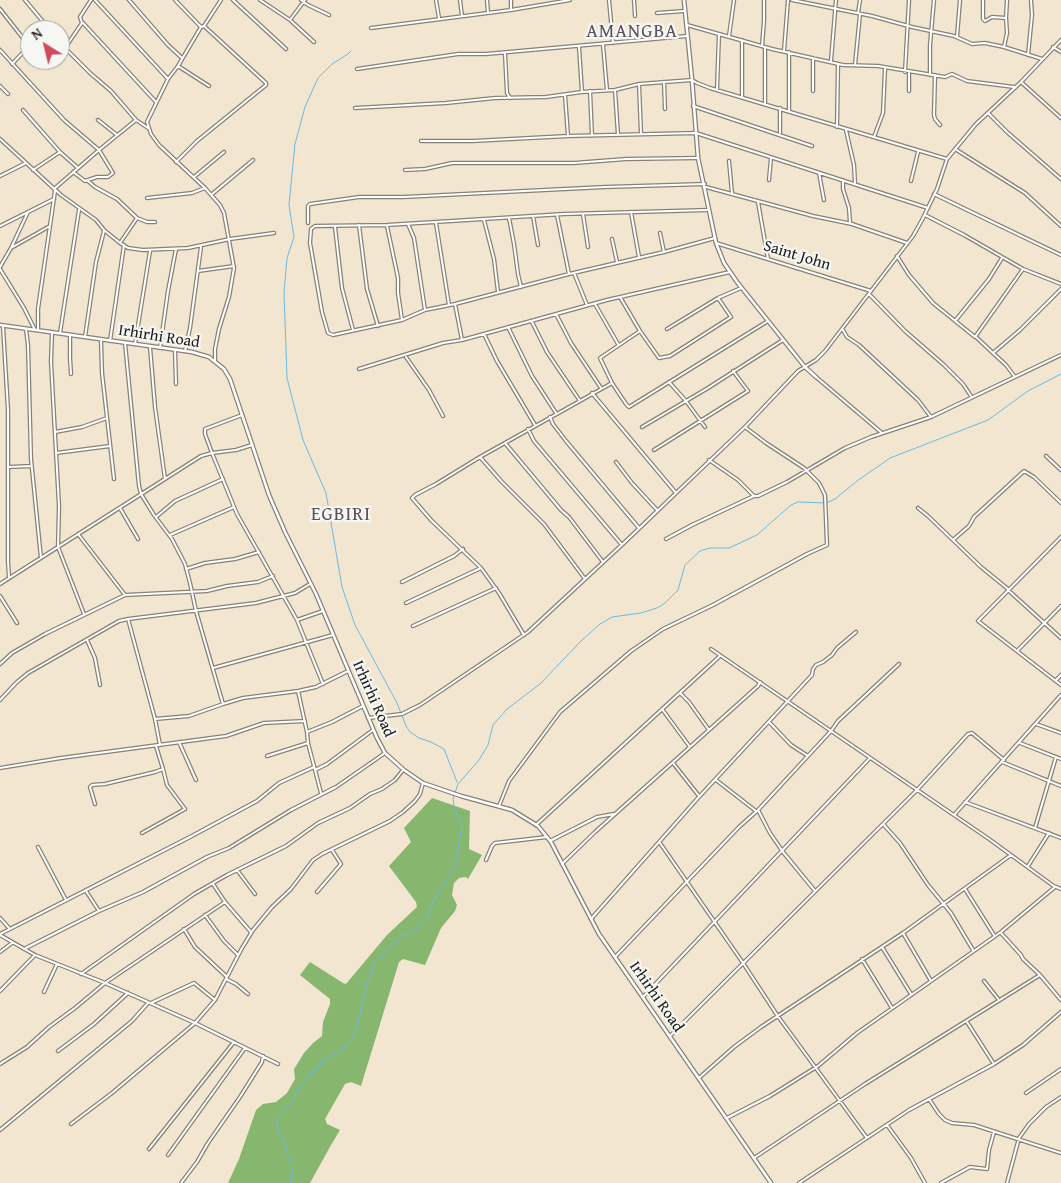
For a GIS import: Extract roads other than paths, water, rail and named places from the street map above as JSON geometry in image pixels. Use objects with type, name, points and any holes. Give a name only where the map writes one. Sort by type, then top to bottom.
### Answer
[{"type":"street","points":[[25,0],[42,20]]},
{"type":"street","points":[[91,0],[80,17],[82,23],[156,102]]},
{"type":"street","points":[[95,0],[168,79]]},
{"type":"street","points":[[129,0],[168,45],[182,58]]},
{"type":"street","points":[[175,0],[202,27],[266,83],[266,85],[197,141],[176,162]]},
{"type":"street","points":[[148,128],[147,122],[168,79],[221,0]]},
{"type":"street","points":[[233,0],[286,49]]},
{"type":"street","points":[[260,0],[290,20],[314,42]]},
{"type":"street","points":[[436,0],[439,18]]},
{"type":"street","points":[[460,0],[462,16]]},
{"type":"street","points":[[487,0],[488,13]]},
{"type":"street","points":[[511,0],[511,10]]},
{"type":"street","points":[[535,0],[535,5]]},
{"type":"street","points":[[371,28],[511,10],[559,0],[570,0]]},
{"type":"street","points":[[609,0],[613,43]]},
{"type":"street","points":[[634,0],[635,16]]},
{"type":"street","points":[[684,0],[698,158],[716,243],[730,272],[805,367],[882,433]]},
{"type":"street","points":[[729,36],[734,0]]},
{"type":"street","points":[[764,0],[765,104]]},
{"type":"street","points":[[784,51],[790,0],[957,37],[972,44],[985,43],[1004,47],[1042,59]]},
{"type":"street","points":[[831,61],[836,0]]},
{"type":"street","points":[[855,65],[860,0]]},
{"type":"street","points":[[905,72],[906,26],[909,0]]},
{"type":"street","points":[[930,75],[934,0]]},
{"type":"street","points":[[957,37],[960,0]]},
{"type":"street","points":[[983,0],[983,19],[985,21],[992,18],[1006,18]]},
{"type":"street","points":[[1004,47],[1007,0]]},
{"type":"street","points":[[1028,55],[1032,15],[1031,0]]},
{"type":"street","points":[[290,20],[303,1],[329,15]]},
{"type":"street","points":[[0,9],[20,34]]},
{"type":"street","points":[[657,13],[685,11]]},
{"type":"street","points":[[70,41],[82,23]]},
{"type":"street","points":[[687,25],[763,47],[838,64],[886,68],[945,77],[952,74],[967,80],[1014,87]]},
{"type":"street","points":[[717,90],[719,34]]},
{"type":"street","points":[[357,69],[458,54],[505,53],[687,36]]},
{"type":"street","points":[[742,40],[742,97]]},
{"type":"street","points":[[368,718],[402,714],[420,705],[524,635],[676,493],[798,371],[821,355],[908,243],[925,215],[947,159],[988,114],[1061,40]]},
{"type":"street","points":[[603,44],[608,90]]},
{"type":"street","points":[[579,47],[582,92]]},
{"type":"street","points":[[1053,47],[1061,52]]},
{"type":"street","points":[[0,50],[69,124],[99,150],[113,173],[108,176],[83,181],[73,172]]},
{"type":"street","points":[[789,52],[789,111]]},
{"type":"street","points":[[70,53],[111,91],[136,120],[148,128],[159,145],[212,195],[224,213],[234,266],[229,297],[217,342],[216,361]]},
{"type":"street","points":[[505,53],[507,93],[510,98]]},
{"type":"street","points":[[12,64],[20,56]]},
{"type":"street","points":[[813,58],[813,91]]},
{"type":"street","points":[[837,127],[838,64]]},
{"type":"street","points":[[178,66],[209,86]]},
{"type":"street","points":[[874,138],[883,113],[886,68]]},
{"type":"street","points":[[909,73],[909,91]]},
{"type":"street","points":[[935,75],[934,115],[940,125]]},
{"type":"street","points":[[355,108],[565,95],[615,90],[639,84],[692,80],[717,90],[846,130],[947,159]]},
{"type":"street","points":[[664,82],[665,109]]},
{"type":"street","points":[[1021,82],[1061,118]]},
{"type":"street","points":[[639,84],[641,134]]},
{"type":"street","points":[[0,86],[8,94]]},
{"type":"street","points":[[615,90],[618,135]]},
{"type":"street","points":[[590,91],[592,136]]},
{"type":"street","points":[[565,95],[568,136]]},
{"type":"street","points":[[693,106],[812,146]]},
{"type":"street","points":[[780,108],[780,134]]},
{"type":"street","points":[[23,110],[60,152],[78,168]]},
{"type":"street","points":[[988,114],[1061,179]]},
{"type":"street","points":[[98,120],[117,135]]},
{"type":"street","points":[[36,330],[55,190],[73,172],[136,120]]},
{"type":"street","points":[[846,130],[854,165],[854,184]]},
{"type":"street","points":[[421,141],[696,133],[928,208]]},
{"type":"street","points":[[0,139],[55,190],[96,220],[104,230],[120,243],[134,249],[201,247],[230,239],[274,233]]},
{"type":"street","points":[[0,146],[5,143]]},
{"type":"street","points":[[955,149],[1025,193],[1061,226]]},
{"type":"street","points":[[911,181],[918,151]]},
{"type":"street","points":[[34,170],[60,152]]},
{"type":"street","points":[[194,177],[224,152]]},
{"type":"street","points":[[405,170],[452,163],[574,163],[626,159],[698,158]]},
{"type":"street","points":[[770,180],[771,158]]},
{"type":"street","points":[[212,195],[254,160]]},
{"type":"street","points":[[729,161],[732,193]]},
{"type":"street","points":[[0,176],[26,163]]},
{"type":"street","points":[[819,173],[824,200]]},
{"type":"street","points":[[843,180],[843,189],[849,208],[849,222],[852,224]]},
{"type":"street","points":[[88,181],[117,199],[136,218],[147,222],[155,222]]},
{"type":"street","points":[[308,223],[308,206],[310,204],[359,197],[404,197],[605,187],[705,186],[852,224],[908,243]]},
{"type":"street","points":[[147,198],[192,193],[205,188]]},
{"type":"street","points":[[934,194],[1061,255]]},
{"type":"street","points":[[0,226],[54,199]]},
{"type":"street","points":[[758,201],[768,259]]},
{"type":"street","points":[[60,333],[79,209]]},
{"type":"street","points":[[709,210],[625,211],[408,224],[315,226],[311,229],[310,243],[322,312],[330,334],[334,335],[402,320],[425,310],[715,238]]},
{"type":"street","points":[[29,211],[0,268],[36,330]]},
{"type":"street","points":[[631,212],[639,257]]},
{"type":"street","points":[[557,214],[569,274]]},
{"type":"street","points":[[583,214],[588,247]]},
{"type":"street","points":[[925,215],[1023,269],[1061,284]]},
{"type":"street","points":[[533,216],[538,245]]},
{"type":"street","points":[[120,243],[136,218]]},
{"type":"street","points":[[509,218],[521,287]]},
{"type":"street","points":[[484,220],[494,259],[498,292]]},
{"type":"street","points":[[436,222],[449,305]]},
{"type":"street","points":[[408,224],[414,238],[425,310]]},
{"type":"street","points":[[359,225],[367,289],[378,326]]},
{"type":"street","points":[[387,225],[396,269],[402,320]]},
{"type":"street","points":[[11,248],[50,226]]},
{"type":"street","points":[[335,227],[342,288],[353,330]]},
{"type":"street","points":[[85,337],[96,262],[104,230]]},
{"type":"street","points":[[660,233],[664,252]]},
{"type":"street","points":[[612,239],[617,262]]},
{"type":"street","name":"Saint John","points":[[716,243],[870,292]]},
{"type":"street","points":[[110,341],[124,245]]},
{"type":"street","points":[[185,351],[201,247]]},
{"type":"street","points":[[160,348],[176,249]]},
{"type":"street","points":[[135,344],[150,250]]},
{"type":"street","points":[[897,256],[909,275],[933,303],[993,352],[1015,377]]},
{"type":"street","points":[[955,322],[989,279],[1002,258]]},
{"type":"street","points":[[198,271],[234,266]]},
{"type":"street","points":[[975,337],[1023,269]]},
{"type":"street","points":[[359,369],[444,343],[462,340],[620,297],[730,272]]},
{"type":"street","points":[[574,273],[588,306]]},
{"type":"street","points":[[667,329],[718,298],[742,288]]},
{"type":"street","points":[[993,352],[1020,330],[1061,289]]},
{"type":"street","points":[[870,292],[905,331],[963,384],[972,397]]},
{"type":"street","points":[[620,297],[659,358],[670,356],[731,317],[718,298]]},
{"type":"street","points":[[455,304],[462,340]]},
{"type":"street","points":[[595,304],[618,344]]},
{"type":"street","points":[[556,314],[571,343],[601,388]]},
{"type":"street","points":[[532,321],[547,352],[580,401]]},
{"type":"street","points":[[640,331],[618,344],[600,358],[612,383],[629,406],[768,321]]},
{"type":"street","points":[[2,326],[9,467],[9,578]]},
{"type":"street","name":"Irhirhi Road","points":[[2,326],[185,351],[208,357],[216,361],[224,369],[230,379],[269,495],[334,635],[373,730],[386,752],[404,770],[424,782],[512,810],[536,825],[548,839],[591,919],[615,957],[771,1183]]},
{"type":"street","points":[[508,327],[522,359],[556,413]]},
{"type":"street","points":[[26,329],[32,466],[41,558]]},
{"type":"street","points":[[842,330],[847,337],[859,345],[918,400],[931,417]]},
{"type":"street","points":[[52,332],[59,506],[58,547],[84,614]]},
{"type":"street","points":[[484,334],[534,426]]},
{"type":"street","points":[[70,335],[71,374]]},
{"type":"street","points":[[101,339],[102,373],[114,479]]},
{"type":"street","points":[[642,427],[783,340]]},
{"type":"street","points":[[125,343],[137,472],[141,494],[170,535],[186,569],[223,704]]},
{"type":"street","points":[[150,347],[155,407],[166,479]]},
{"type":"street","points":[[175,350],[176,384]]},
{"type":"street","points":[[666,539],[692,525],[787,482],[845,448],[882,433],[931,417],[1061,355]]},
{"type":"street","points":[[405,356],[429,390],[443,416]]},
{"type":"street","points":[[654,450],[748,391],[733,371]]},
{"type":"street","points":[[669,382],[705,427]]},
{"type":"street","points":[[524,635],[496,588],[481,568],[431,520],[412,498],[480,456],[612,383]]},
{"type":"street","points":[[592,394],[676,493]]},
{"type":"street","points":[[242,415],[205,429],[204,434],[234,506],[298,620],[323,684]]},
{"type":"street","points":[[550,417],[566,442],[639,528]]},
{"type":"street","points":[[55,432],[82,428],[107,418]]},
{"type":"street","points":[[499,806],[509,781],[560,712],[631,651],[663,629],[827,545],[825,495],[818,483],[806,470],[744,427]]},
{"type":"street","points":[[528,429],[534,441],[570,481],[622,545]]},
{"type":"street","points":[[505,443],[561,510],[570,517],[603,562]]},
{"type":"street","points":[[0,584],[201,456],[236,450],[252,445]]},
{"type":"street","points":[[56,453],[110,446]]},
{"type":"street","points":[[480,456],[502,482],[544,524],[585,579]]},
{"type":"street","points":[[1046,456],[1061,470]]},
{"type":"street","points":[[709,460],[746,487],[754,496]]},
{"type":"street","points":[[616,462],[657,510]]},
{"type":"street","points":[[9,467],[32,466]]},
{"type":"street","points":[[953,540],[968,526],[974,517],[1024,471],[1061,503]]},
{"type":"street","points":[[156,517],[175,501],[223,479]]},
{"type":"street","points":[[170,535],[234,506]]},
{"type":"street","points":[[120,508],[138,539]]},
{"type":"street","points":[[918,508],[1061,638]]},
{"type":"street","points":[[78,534],[125,595]]},
{"type":"street","points":[[1061,537],[978,621],[1061,685]]},
{"type":"street","points":[[402,582],[463,550]]},
{"type":"street","points":[[186,569],[205,563],[229,560],[260,552]]},
{"type":"street","points":[[406,603],[481,568]]},
{"type":"street","points":[[0,664],[21,648],[84,614],[125,595],[192,590],[207,591],[227,586],[248,584],[273,576]]},
{"type":"street","points":[[0,700],[28,673],[119,622],[128,619],[247,604],[284,596],[305,588],[310,584]]},
{"type":"street","points":[[413,626],[496,588]]},
{"type":"street","points":[[0,596],[16,623]]},
{"type":"street","points":[[1017,651],[1061,606]]},
{"type":"street","points":[[298,620],[323,611]]},
{"type":"street","points":[[128,619],[155,719],[160,745]]},
{"type":"street","points":[[591,919],[812,675],[813,668],[824,662],[856,632]]},
{"type":"street","points":[[213,668],[334,635]]},
{"type":"street","points":[[87,640],[95,658],[100,685]]},
{"type":"street","points":[[712,649],[1061,889]]},
{"type":"street","points":[[536,825],[720,655]]},
{"type":"street","points":[[615,957],[757,810],[847,712],[899,664]]},
{"type":"street","points":[[155,719],[189,716],[243,698],[298,691],[323,684],[348,671]]},
{"type":"street","points":[[1056,680],[1061,675]]},
{"type":"street","points":[[562,864],[614,814],[758,686],[760,682]]},
{"type":"street","points":[[298,691],[308,743],[322,794]]},
{"type":"street","points":[[680,693],[689,702],[709,730]]},
{"type":"street","points":[[954,815],[1061,695]]},
{"type":"street","points":[[307,732],[363,706]]},
{"type":"street","points":[[662,709],[690,747]]},
{"type":"street","points":[[0,768],[226,736],[264,723],[305,721]]},
{"type":"street","points":[[768,722],[791,745],[808,756]]},
{"type":"street","points":[[1036,724],[1061,733]]},
{"type":"street","points":[[278,1064],[195,1023],[105,983],[35,955],[12,943],[0,934],[257,801],[279,783],[327,764],[373,730]]},
{"type":"street","points":[[670,1036],[917,790],[940,763],[970,733],[1003,761],[1061,786]]},
{"type":"street","points":[[179,742],[196,780]]},
{"type":"street","points":[[267,756],[308,743]]},
{"type":"street","points":[[1020,743],[1061,759]]},
{"type":"street","points":[[142,833],[185,809],[166,782],[156,746]]},
{"type":"street","points":[[24,949],[99,911],[148,890],[207,857],[229,848],[350,779],[386,752]]},
{"type":"street","points":[[643,997],[870,758]]},
{"type":"street","points":[[1036,828],[1056,758]]},
{"type":"street","points":[[672,763],[700,797]]},
{"type":"street","points":[[95,804],[91,792],[92,785],[105,784],[163,769]]},
{"type":"street","points":[[81,974],[212,883],[286,846],[318,822],[350,808],[370,794],[382,790],[404,770]]},
{"type":"street","points":[[716,780],[757,810],[782,852],[815,892]]},
{"type":"street","points":[[72,1124],[195,1023],[215,1000],[252,933],[272,907],[291,889],[313,860],[390,821],[403,812],[420,794],[424,782]]},
{"type":"street","points":[[965,802],[1061,838]]},
{"type":"street","points":[[486,860],[495,843],[548,839],[597,817],[614,814]]},
{"type":"street","points":[[883,824],[900,843],[918,871],[951,913],[973,950]]},
{"type":"street","points":[[1028,866],[1049,833]]},
{"type":"street","points":[[660,843],[777,1015],[867,1138]]},
{"type":"street","points":[[38,847],[66,900]]},
{"type":"street","points":[[317,892],[341,864],[332,850]]},
{"type":"street","points":[[699,1078],[734,1047],[777,1015],[904,933],[1011,855]]},
{"type":"street","points":[[237,870],[255,894]]},
{"type":"street","points":[[212,883],[225,902],[252,933]]},
{"type":"street","points":[[727,1118],[770,1096],[815,1068],[857,1033],[910,994],[1001,932],[1052,891],[1054,886]]},
{"type":"street","points":[[965,888],[994,935]]},
{"type":"street","points":[[86,890],[99,911]]},
{"type":"street","points":[[0,1064],[27,1046],[105,983],[225,902]]},
{"type":"street","points":[[205,914],[224,941],[238,956]]},
{"type":"street","points":[[0,918],[9,928]]},
{"type":"street","points":[[184,929],[195,946],[227,978],[248,994]]},
{"type":"street","points":[[1001,932],[1061,1000]]},
{"type":"street","points":[[904,933],[931,981]]},
{"type":"street","points":[[0,952],[12,943]]},
{"type":"street","points":[[882,947],[910,994]]},
{"type":"street","points":[[0,991],[35,955]]},
{"type":"street","points":[[862,959],[892,1008]]},
{"type":"street","points":[[44,992],[57,964]]},
{"type":"street","points":[[754,1158],[840,1101],[1040,975]]},
{"type":"street","points":[[984,981],[999,1000]]},
{"type":"street","points":[[0,1130],[132,1021],[150,1003],[194,983],[215,1000]]},
{"type":"street","points":[[58,1051],[94,1024],[128,993]]},
{"type":"street","points":[[799,1183],[929,1099],[994,1064],[1023,1045],[1061,1012]]},
{"type":"street","points":[[966,1021],[994,1064]]},
{"type":"street","points":[[149,1149],[234,1042]]},
{"type":"street","points":[[168,1155],[245,1048]]},
{"type":"street","points":[[180,1183],[240,1097],[262,1062],[263,1056]]},
{"type":"street","points":[[1026,1093],[1061,1069]]},
{"type":"street","points":[[1007,1183],[1018,1141],[1028,1124],[1046,1107],[1061,1097]]},
{"type":"street","points":[[929,1099],[945,1120],[952,1123],[974,1125],[1061,1154]]},
{"type":"street","points":[[887,1125],[911,1158],[925,1183]]},
{"type":"street","points":[[942,1183],[970,1167],[978,1166],[987,1169],[990,1145],[994,1132]]},
{"type":"waterway","points":[[351,51],[332,64],[318,78],[305,107],[295,144],[289,205],[294,237],[287,258],[284,292],[287,378],[303,440],[326,493],[342,587],[355,625],[397,703],[406,726],[410,732],[419,738],[444,749],[457,782]]},
{"type":"waterway","points":[[290,1183],[293,1171],[282,1137],[277,1128],[277,1120],[309,1076],[325,1060],[350,1042],[356,1031],[367,983],[375,963],[402,936],[416,929],[426,920],[433,901],[453,870],[457,857],[462,825],[454,808],[453,798],[458,784],[479,760],[488,745],[493,725],[507,709],[540,684],[600,624],[612,617],[641,613],[657,608],[665,603],[678,590],[685,565],[700,551],[710,548],[729,548],[757,535],[791,505],[798,502],[826,503],[835,499],[890,458],[988,420],[1028,391],[1061,374]]},
{"type":"district","name":"AMANGBA","points":[[632,32]]},
{"type":"district","name":"EGBIRI","points":[[341,515]]}]
